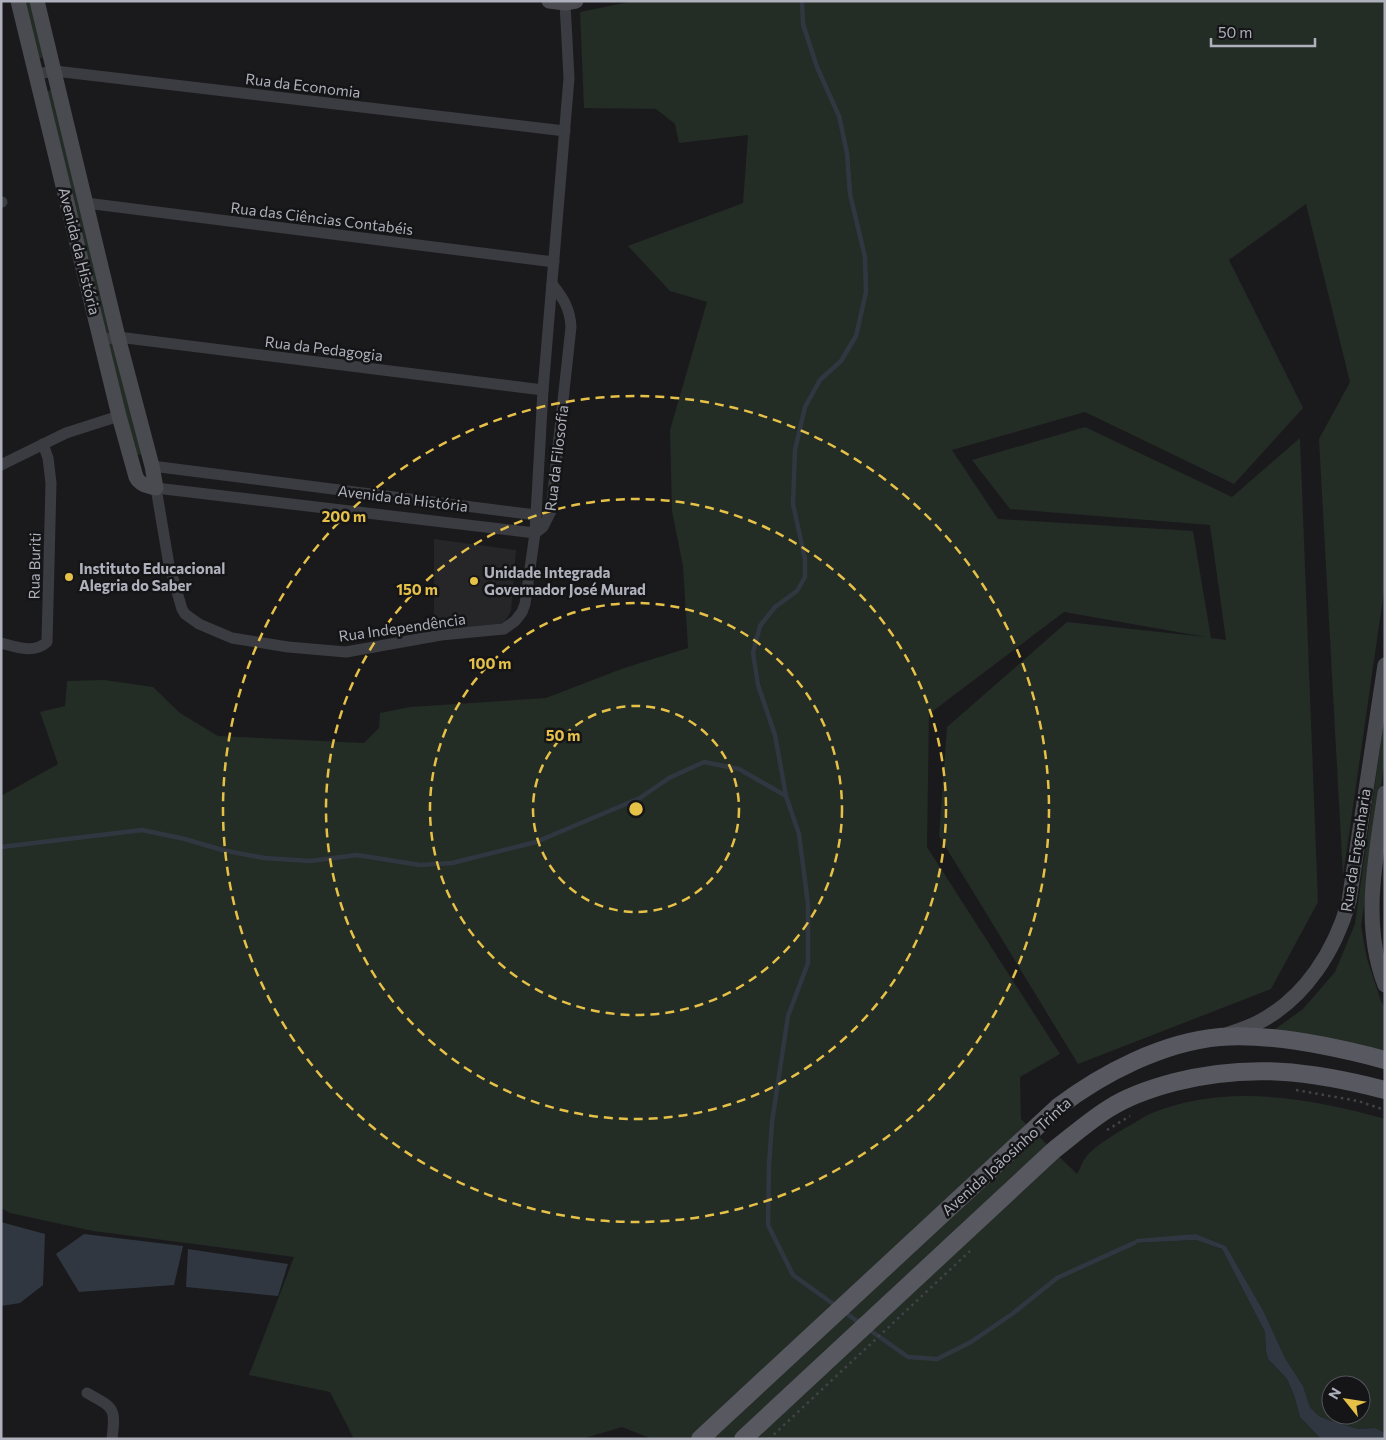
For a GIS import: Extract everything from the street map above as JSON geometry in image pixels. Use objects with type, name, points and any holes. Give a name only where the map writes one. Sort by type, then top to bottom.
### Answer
[{"type":"main road","name":"Avenida Joãosinho Trinta","points":[[700,1439],[1033,1129],[1081,1090],[1118,1068],[1175,1047],[1220,1037],[1253,1037],[1345,1049],[1385,1060]]},
{"type":"main road","name":"Avenida Joãosinho Trinta","points":[[743,1439],[1054,1150],[1109,1108],[1135,1094],[1191,1078],[1244,1070],[1304,1072],[1385,1090]]},
{"type":"street","name":"Avenida da História","points":[[18,1],[119,416],[138,481],[143,485],[156,488],[535,533]]},
{"type":"street","name":"Avenida da História","points":[[37,1],[156,488]]},
{"type":"street","points":[[549,1],[569,2]]},
{"type":"street","name":"Rua da Filosofia","points":[[535,533],[543,390],[569,78],[569,2]]},
{"type":"street","name":"Rua da Economia","points":[[37,74],[55,71],[565,131]]},
{"type":"street","name":"Rua das Ciências Contabéis","points":[[86,203],[554,262]]},
{"type":"street","name":"Rua da Filosofia","points":[[535,533],[543,527],[551,511],[571,327],[565,300],[552,284]]},
{"type":"street","name":"Rua da Pedagogia","points":[[101,340],[118,337],[543,390]]},
{"type":"street","points":[[1,465],[66,433],[119,416]]},
{"type":"street","name":"Rua Buriti","points":[[1,643],[27,649],[42,646],[47,642],[51,483],[48,458],[43,444]]},
{"type":"street","name":"Avenida da História","points":[[152,466],[536,515]]},
{"type":"street","name":"Rua Independência","points":[[156,488],[169,565],[185,614],[205,628],[232,638],[288,647],[346,652],[441,635],[504,629],[515,621],[525,604],[535,533]]},
{"type":"street","name":"Rua da Engenharia","points":[[1220,1037],[1259,1022],[1294,996],[1319,968],[1336,938],[1343,922],[1348,901],[1385,666]]},
{"type":"street","points":[[1385,793],[1375,864],[1371,924],[1378,967],[1385,985]]},
{"type":"street","points":[[87,1393],[108,1405],[112,1410],[114,1422],[112,1439]]},
{"type":"path","points":[[1295,1090],[1358,1101],[1385,1110]]},
{"type":"path","points":[[1105,1132],[1132,1114]]},
{"type":"path","points":[[769,1439],[972,1250]]},
{"type":"shaded area","points":[[24,1],[30,1],[43,55],[42,58],[38,58]]},
{"type":"shaded area","points":[[634,1],[1385,1],[1385,584],[1343,876],[1319,439],[1350,382],[1306,204],[1229,260],[1303,408],[1234,484],[1085,412],[952,450],[998,519],[1193,531],[1211,638],[1226,640],[1210,525],[1010,509],[972,460],[1085,427],[1232,497],[1300,438],[1318,902],[1271,989],[1078,1064],[939,836],[947,727],[1067,622],[1206,637],[1064,612],[929,714],[927,847],[1060,1054],[1020,1077],[1021,1119],[1077,1174],[1089,1153],[1143,1117],[1180,1104],[1209,1098],[1239,1096],[1298,1100],[1357,1111],[1385,1119],[1385,1433],[1375,1428],[1358,1429],[1344,1425],[1371,1425],[1371,1375],[1321,1375],[1321,1417],[1310,1407],[1303,1386],[1285,1358],[1264,1312],[1226,1246],[1196,1234],[1135,1243],[1196,1240],[1222,1249],[1265,1332],[1268,1359],[1287,1379],[1300,1417],[1321,1439],[652,1439],[622,1427],[582,1439],[354,1439],[330,1392],[249,1375],[294,1257],[93,1231],[10,1213],[1,1208],[1,796],[58,764],[40,712],[65,706],[67,681],[104,680],[153,687],[180,713],[218,736],[364,743],[379,728],[380,713],[410,707],[546,698],[624,668],[688,648],[683,566],[672,511],[670,430],[707,302],[670,291],[628,246],[743,203],[748,135],[679,143],[675,124],[656,109],[584,108],[580,12]]},
{"type":"shaded area","points":[[51,90],[142,455],[134,454],[47,91]]},
{"type":"shaded area","name":"Unidade Integrada Governador José Murad","points":[[434,539],[516,550],[511,611],[502,626],[434,628]]},
{"type":"shaded area","points":[[1385,713],[1385,759],[1361,926],[1367,959],[1385,1008],[1385,1053],[1271,1032],[1303,1009],[1335,972],[1355,924]]},
{"type":"shaded area","points":[[1,1222],[45,1234],[43,1285],[20,1303],[1,1306]]},
{"type":"shaded area","points":[[84,1234],[183,1246],[174,1285],[79,1292],[56,1254]]},
{"type":"shaded area","points":[[1196,1234],[1226,1246],[1264,1312],[1285,1358],[1303,1386],[1310,1407],[1321,1417],[1321,1425],[1344,1425],[1358,1429],[1375,1428],[1385,1433],[1385,1439],[1321,1439],[1300,1417],[1287,1379],[1268,1359],[1265,1332],[1222,1249],[1196,1240],[1134,1243],[1136,1239]]},
{"type":"shaded area","points":[[188,1249],[288,1264],[278,1296],[186,1287]]},
{"type":"waterway","points":[[786,796],[775,735],[758,685],[753,653],[760,626],[775,607],[797,591],[805,577],[805,559],[793,504],[795,450],[805,407],[820,380],[841,361],[856,336],[866,292],[865,257],[850,194],[847,153],[839,116],[817,67],[803,24],[802,1]]},
{"type":"waterway","points":[[1,847],[142,830],[185,839],[222,850],[264,858],[310,861],[357,855],[420,865],[452,863],[536,842],[640,798],[669,778],[704,762],[739,769],[786,796],[799,834],[808,904],[808,963],[788,1016],[772,1122],[768,1225],[793,1275],[836,1306]]},
{"type":"waterway","points":[[867,1328],[908,1357],[937,1359],[971,1342],[1012,1314],[1057,1278],[1134,1243]]},
{"type":"waterway","points":[[843,1311],[861,1324]]},
{"type":"place","name":"Instituto Educacional Alegria do Saber","points":[[69,577]]},
{"type":"place","name":"Unidade Integrada Governador José Murad","points":[[474,581]]}]
